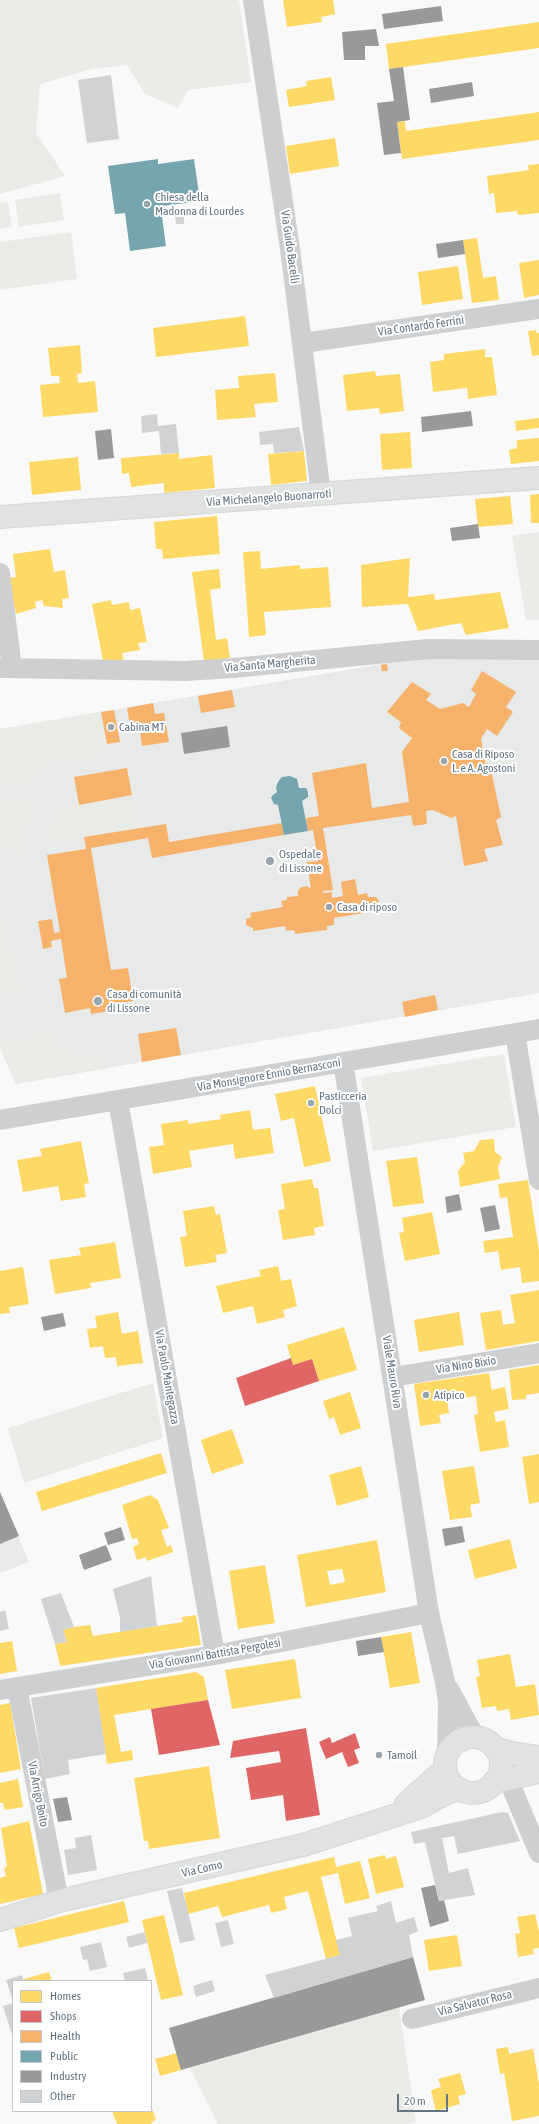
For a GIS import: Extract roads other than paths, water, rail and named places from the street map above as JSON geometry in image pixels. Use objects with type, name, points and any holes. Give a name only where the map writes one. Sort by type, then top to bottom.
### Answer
[{"type":"street","name":"Via Guido Bacelli","points":[[253,0],[303,343],[321,494]]},
{"type":"street","name":"Via Contardo Ferrini","points":[[303,343],[539,309]]},
{"type":"street","name":"Via Michelangelo Buonarroti","points":[[0,518],[539,478]]},
{"type":"street","points":[[0,573],[6,668]]},
{"type":"street","name":"Via Santa Margherita","points":[[6,668],[185,671],[233,668],[428,649],[539,650]]},
{"type":"street","name":"Via Monsignore Ennio Bernasconi","points":[[0,1120],[539,1029]]},
{"type":"street","points":[[514,1033],[539,1180]]},
{"type":"street","name":"Viale Mauro Riva","points":[[343,1062],[429,1613],[445,1682],[448,1702],[446,1762]]},
{"type":"street","name":"Via Paolo Mantegazza","points":[[118,1100],[215,1655]]},
{"type":"street","name":"Via Nino Bixio","points":[[393,1376],[539,1353]]},
{"type":"street","name":"Via Giovanni Battista Pergolesi","points":[[8,1689],[215,1655],[429,1613]]},
{"type":"street","name":"Viale Mauro Riva","points":[[445,1682],[475,1737]]},
{"type":"street","name":"Via Arrigo Boito","points":[[8,1689],[59,1901]]},
{"type":"street","points":[[539,1757],[510,1753],[499,1769],[483,1791],[475,1793],[459,1789],[449,1778],[446,1762],[451,1747],[459,1741],[475,1737],[484,1739],[499,1769],[539,1853]]},
{"type":"street","name":"Via Como","points":[[393,1815],[437,1778],[446,1762]]},
{"type":"street","points":[[499,1769],[539,1772]]},
{"type":"street","name":"Via Como","points":[[5,1919],[59,1901],[303,1845],[420,1807],[459,1789]]},
{"type":"street","name":"Via Salvator Rosa","points":[[412,2019],[539,1988]]},
{"type":"place","name":"Chiesa della Madonna di Lourdes","points":[[147,204]]},
{"type":"place","name":"Cabina MT","points":[[111,727]]},
{"type":"place","name":"Casa di Riposo L. e A. Agostoni","points":[[444,761]]},
{"type":"place","name":"Ospedale di Lissone","points":[[270,861]]},
{"type":"place","name":"Casa di riposo","points":[[329,907]]},
{"type":"place","name":"Casa di comunità di Lissone","points":[[98,1001]]},
{"type":"place","name":"Pasticceria Dolci","points":[[311,1103]]},
{"type":"place","name":"Atipico","points":[[426,1395]]},
{"type":"place","name":"Tamoil","points":[[379,1755]]}]
